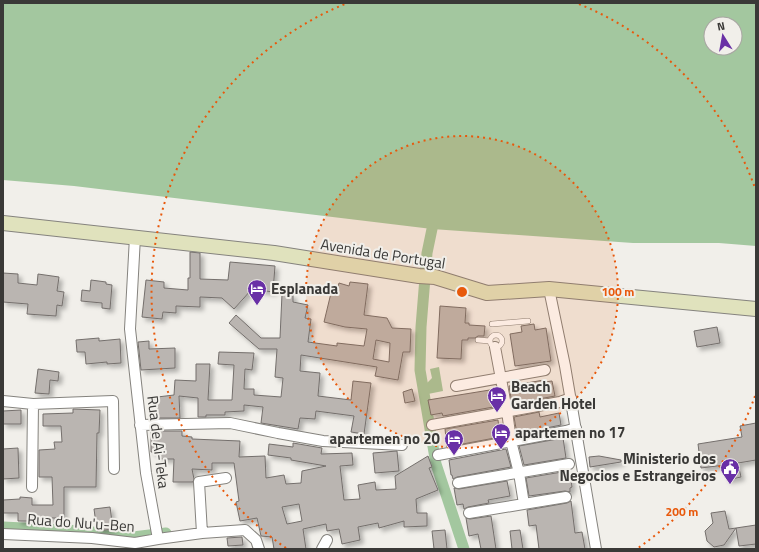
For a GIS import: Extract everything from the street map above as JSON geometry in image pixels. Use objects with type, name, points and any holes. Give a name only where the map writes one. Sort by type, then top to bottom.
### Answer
[{"type":"main road","name":"Avenida de Portugal","points":[[3,223],[274,253],[419,276],[435,277],[488,293],[549,289],[756,309]]},
{"type":"street","name":"Rua de Ai-Teka","points":[[135,237],[130,328],[146,473],[158,539]]},
{"type":"street","points":[[549,289],[571,398],[596,549]]},
{"type":"street","points":[[492,344],[501,379],[511,441],[519,472],[524,504]]},
{"type":"street","points":[[456,386],[545,370]]},
{"type":"street","points":[[432,425],[560,402],[571,398]]},
{"type":"street","points":[[3,401],[32,404],[113,401],[114,469]]},
{"type":"street","points":[[32,404],[32,487]]},
{"type":"street","points":[[140,425],[230,423],[323,441],[402,445]]},
{"type":"street","points":[[438,455],[576,428]]},
{"type":"street","points":[[458,483],[569,464]]},
{"type":"street","points":[[202,533],[199,482],[226,478]]},
{"type":"street","points":[[469,513],[566,497]]},
{"type":"street","points":[[158,539],[202,533],[245,530],[256,540],[259,549]]},
{"type":"street","name":"Rua do Nu'u-Ben","points":[[3,534],[92,538],[135,543],[158,539]]},
{"type":"lane","points":[[492,324],[528,321]]},
{"type":"lane","points":[[478,340],[492,344]]},
{"type":"shaded area","points":[[3,3],[756,3],[756,246],[719,243],[633,243],[432,229],[74,186],[3,180]]},
{"type":"shaded area","points":[[439,367],[443,391],[428,394],[427,383],[432,378],[430,369]]},
{"type":"building","points":[[190,252],[200,253],[200,279],[228,280],[230,262],[275,266],[273,292],[252,289],[234,309],[222,298],[200,297],[200,307],[176,306],[176,313],[163,312],[162,319],[142,317],[146,280],[164,282],[164,288],[188,290],[188,278],[190,278]]},
{"type":"building","points":[[3,273],[18,274],[18,283],[37,285],[38,274],[59,277],[57,291],[64,292],[62,306],[57,305],[56,316],[27,314],[28,304],[3,302]]},
{"type":"building","points":[[91,280],[106,282],[106,284],[112,285],[110,309],[102,308],[102,303],[81,301],[82,290],[90,291]]},
{"type":"building","points":[[350,282],[368,284],[364,315],[387,318],[392,328],[411,329],[410,352],[403,352],[398,380],[375,376],[377,367],[301,355],[300,371],[320,373],[318,396],[351,400],[353,381],[371,383],[364,434],[351,432],[354,416],[316,411],[315,419],[300,418],[298,429],[261,423],[263,407],[244,405],[244,411],[225,412],[225,415],[206,415],[206,417],[198,417],[198,398],[179,396],[180,418],[151,418],[149,398],[174,395],[175,380],[196,381],[196,364],[210,364],[208,400],[232,400],[234,365],[218,364],[219,352],[254,353],[252,370],[245,369],[244,389],[254,389],[254,395],[281,397],[283,378],[275,377],[277,349],[259,349],[229,323],[236,315],[261,338],[280,338],[282,294],[293,295],[293,302],[308,305],[305,318],[311,319],[308,342],[337,346],[337,343],[364,346],[367,329],[345,327],[324,322],[331,293],[336,295],[339,283],[349,286]],"holes":[[[376,340],[390,343],[389,362],[373,359]]]},
{"type":"building","points":[[440,306],[466,308],[465,323],[469,323],[469,325],[485,326],[484,336],[462,340],[461,359],[437,358]]},
{"type":"building","points":[[534,324],[535,330],[546,328],[551,361],[515,366],[510,334],[522,332],[521,326]]},
{"type":"building","points":[[717,327],[720,343],[697,347],[694,331]]},
{"type":"building","points":[[99,338],[99,341],[120,339],[121,363],[107,364],[107,362],[86,364],[85,352],[77,352],[76,340]]},
{"type":"building","points":[[149,341],[149,349],[175,348],[175,368],[141,370],[138,342]]},
{"type":"building","points":[[38,369],[59,372],[58,381],[50,380],[49,394],[35,393]]},
{"type":"building","points":[[544,380],[544,382],[552,381],[555,396],[512,404],[509,386]]},
{"type":"building","points":[[412,389],[415,401],[405,403],[403,392]]},
{"type":"building","points":[[496,389],[499,406],[443,416],[442,413],[431,415],[428,400]]},
{"type":"building","points":[[73,409],[100,410],[99,433],[97,433],[96,487],[64,487],[64,518],[30,518],[30,521],[18,521],[18,513],[3,513],[3,500],[20,499],[20,497],[32,498],[32,505],[53,505],[52,477],[39,477],[39,450],[55,449],[54,442],[62,442],[61,426],[43,426],[43,414],[73,413]]},
{"type":"building","points":[[21,410],[21,424],[3,424],[3,411]]},
{"type":"building","points":[[539,412],[540,417],[559,413],[561,425],[517,434],[514,417]]},
{"type":"building","points":[[498,420],[500,437],[447,447],[445,429]]},
{"type":"building","name":"Ministerio dos Negocios e Estrangeiros","points":[[756,423],[756,460],[738,463],[741,477],[727,480],[725,465],[701,468],[698,444],[742,437],[740,426]]},
{"type":"building","points":[[151,431],[182,431],[182,436],[192,437],[192,439],[240,441],[239,457],[265,456],[266,478],[284,475],[286,484],[301,483],[302,471],[326,466],[291,460],[291,458],[268,455],[269,444],[293,447],[293,443],[322,448],[321,454],[352,453],[353,465],[340,466],[344,500],[360,499],[358,485],[375,482],[376,490],[396,489],[395,476],[428,456],[432,467],[429,468],[438,490],[416,499],[417,513],[427,513],[427,526],[404,527],[404,521],[379,528],[378,523],[358,527],[360,540],[342,544],[339,529],[327,531],[326,524],[303,529],[306,549],[274,549],[272,537],[261,536],[257,518],[240,521],[236,502],[239,501],[234,463],[212,463],[212,470],[192,469],[194,479],[193,482],[173,482],[174,459],[159,459],[159,452],[151,452]],"holes":[[[299,504],[302,521],[287,524],[282,507]]]},
{"type":"building","points":[[563,438],[566,458],[524,465],[519,446]]},
{"type":"building","points":[[18,448],[19,478],[3,479],[3,449]]},
{"type":"building","points":[[506,449],[511,467],[453,479],[449,460]]},
{"type":"building","points":[[397,451],[399,471],[375,473],[373,453]]},
{"type":"building","points":[[599,456],[621,460],[621,462],[590,467],[589,457]]},
{"type":"building","points":[[568,471],[568,473],[570,472],[572,487],[570,488],[570,492],[565,491],[529,496],[526,478]]},
{"type":"building","points":[[507,481],[510,496],[488,500],[489,503],[464,509],[463,504],[457,505],[454,488],[459,489]]},
{"type":"building","points":[[571,501],[575,533],[582,532],[585,549],[539,549],[536,525],[529,526],[527,510]]},
{"type":"building","points":[[110,507],[113,529],[97,531],[94,509]]},
{"type":"building","points":[[725,511],[729,529],[736,528],[724,545],[714,547],[707,541],[705,531],[713,523],[711,513]]},
{"type":"building","points":[[491,516],[496,549],[481,549],[478,534],[469,536],[466,518],[470,519]]},
{"type":"building","points":[[756,525],[756,544],[739,546],[736,528]]},
{"type":"building","points":[[445,530],[447,549],[434,549],[432,531]]},
{"type":"building","points":[[520,530],[523,549],[512,549],[510,531]]},
{"type":"building","points":[[242,537],[243,545],[228,546],[227,538]]},
{"type":"waterway","points":[[432,229],[427,253],[421,327],[420,370],[436,464],[464,549]]},
{"type":"waterway","points":[[3,527],[84,531],[133,537],[166,533]]},
{"type":"place","name":"Esplanada","points":[[257,306]]},
{"type":"place","name":"Beach Garden Hotel","points":[[497,413]]},
{"type":"place","name":"apartemen no 17","points":[[501,450]]},
{"type":"place","name":"apartemen no 20","points":[[454,456]]},
{"type":"place","name":"Ministerio dos Negocios e Estrangeiros","points":[[730,485]]}]
